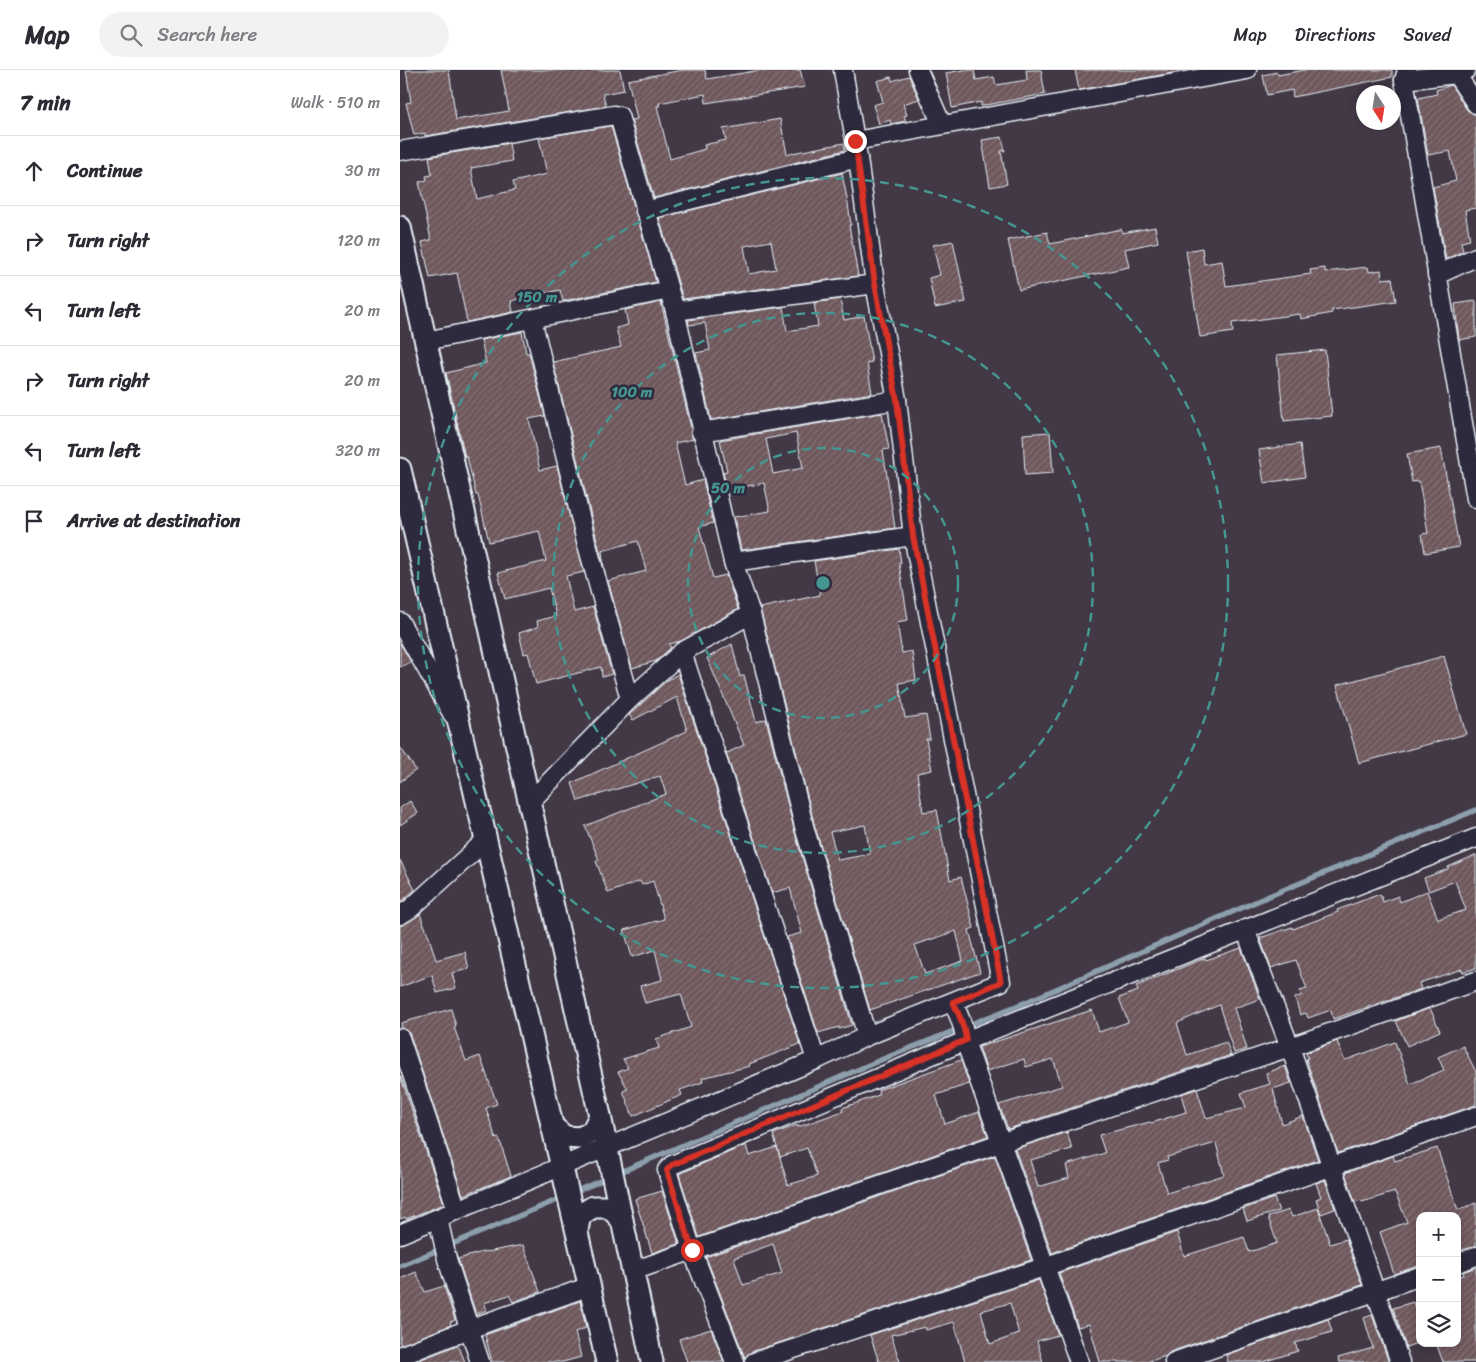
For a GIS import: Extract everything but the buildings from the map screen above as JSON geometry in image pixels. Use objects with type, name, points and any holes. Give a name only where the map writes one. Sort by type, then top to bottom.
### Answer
[{"type":"street","points":[[400,1234],[816,1060],[867,1036],[956,1010],[1001,982],[913,536],[897,400],[875,284],[857,150],[843,70]]},
{"type":"street","points":[[918,70],[942,125]]},
{"type":"street","points":[[645,210],[942,125],[1247,70]]},
{"type":"street","points":[[1476,104],[1461,72],[1406,75],[1437,275],[1470,425],[1476,499]]},
{"type":"street","points":[[400,152],[614,115],[619,116],[675,311],[701,432],[733,562],[751,614],[804,830],[867,1036]]},
{"type":"street","points":[[400,227],[600,1116],[652,1362]]},
{"type":"street","points":[[1437,275],[1476,257]]},
{"type":"street","points":[[675,311],[875,284]]},
{"type":"street","points":[[426,341],[668,290]]},
{"type":"street","points":[[532,319],[586,541],[630,699]]},
{"type":"street","points":[[701,432],[897,400]]},
{"type":"street","points":[[400,470],[608,1362]]},
{"type":"street","points":[[733,562],[913,536]]},
{"type":"street","points":[[529,803],[630,699],[682,652],[751,614]]},
{"type":"street","points":[[400,622],[460,727]]},
{"type":"street","points":[[682,652],[816,1060]]},
{"type":"street","points":[[735,1362],[692,1250],[667,1170],[672,1165],[965,1037],[1476,838]]},
{"type":"street","points":[[400,915],[410,909],[486,840]]},
{"type":"street","points":[[1245,929],[1290,1047],[1400,1362]]},
{"type":"street","points":[[633,1271],[1000,1143],[1290,1047],[1476,981]]},
{"type":"street","points":[[956,1010],[1000,1143],[1079,1362]]},
{"type":"street","points":[[400,1038],[457,1210]]},
{"type":"street","points":[[552,1126],[565,1137],[580,1138],[592,1132],[600,1116]]},
{"type":"street","points":[[754,1362],[1044,1267],[1476,1116]]},
{"type":"street","points":[[577,1230],[580,1215],[593,1207],[609,1207],[622,1220]]},
{"type":"street","points":[[438,1218],[447,1258],[480,1362]]},
{"type":"street","points":[[1461,1262],[1476,1256]]},
{"type":"street","points":[[1174,1362],[1416,1277]]},
{"type":"street","points":[[400,1356],[590,1286]]},
{"type":"waterway","points":[[572,1193],[878,1061],[1024,1003],[1269,896],[1476,810]]},
{"type":"waterway","points":[[400,1266],[564,1197]]},
{"type":"route","points":[[692,1250],[667,1170],[672,1165],[966,1040],[960,1017],[953,1002],[1001,982],[913,536],[897,400],[875,284],[855,141]]}]
